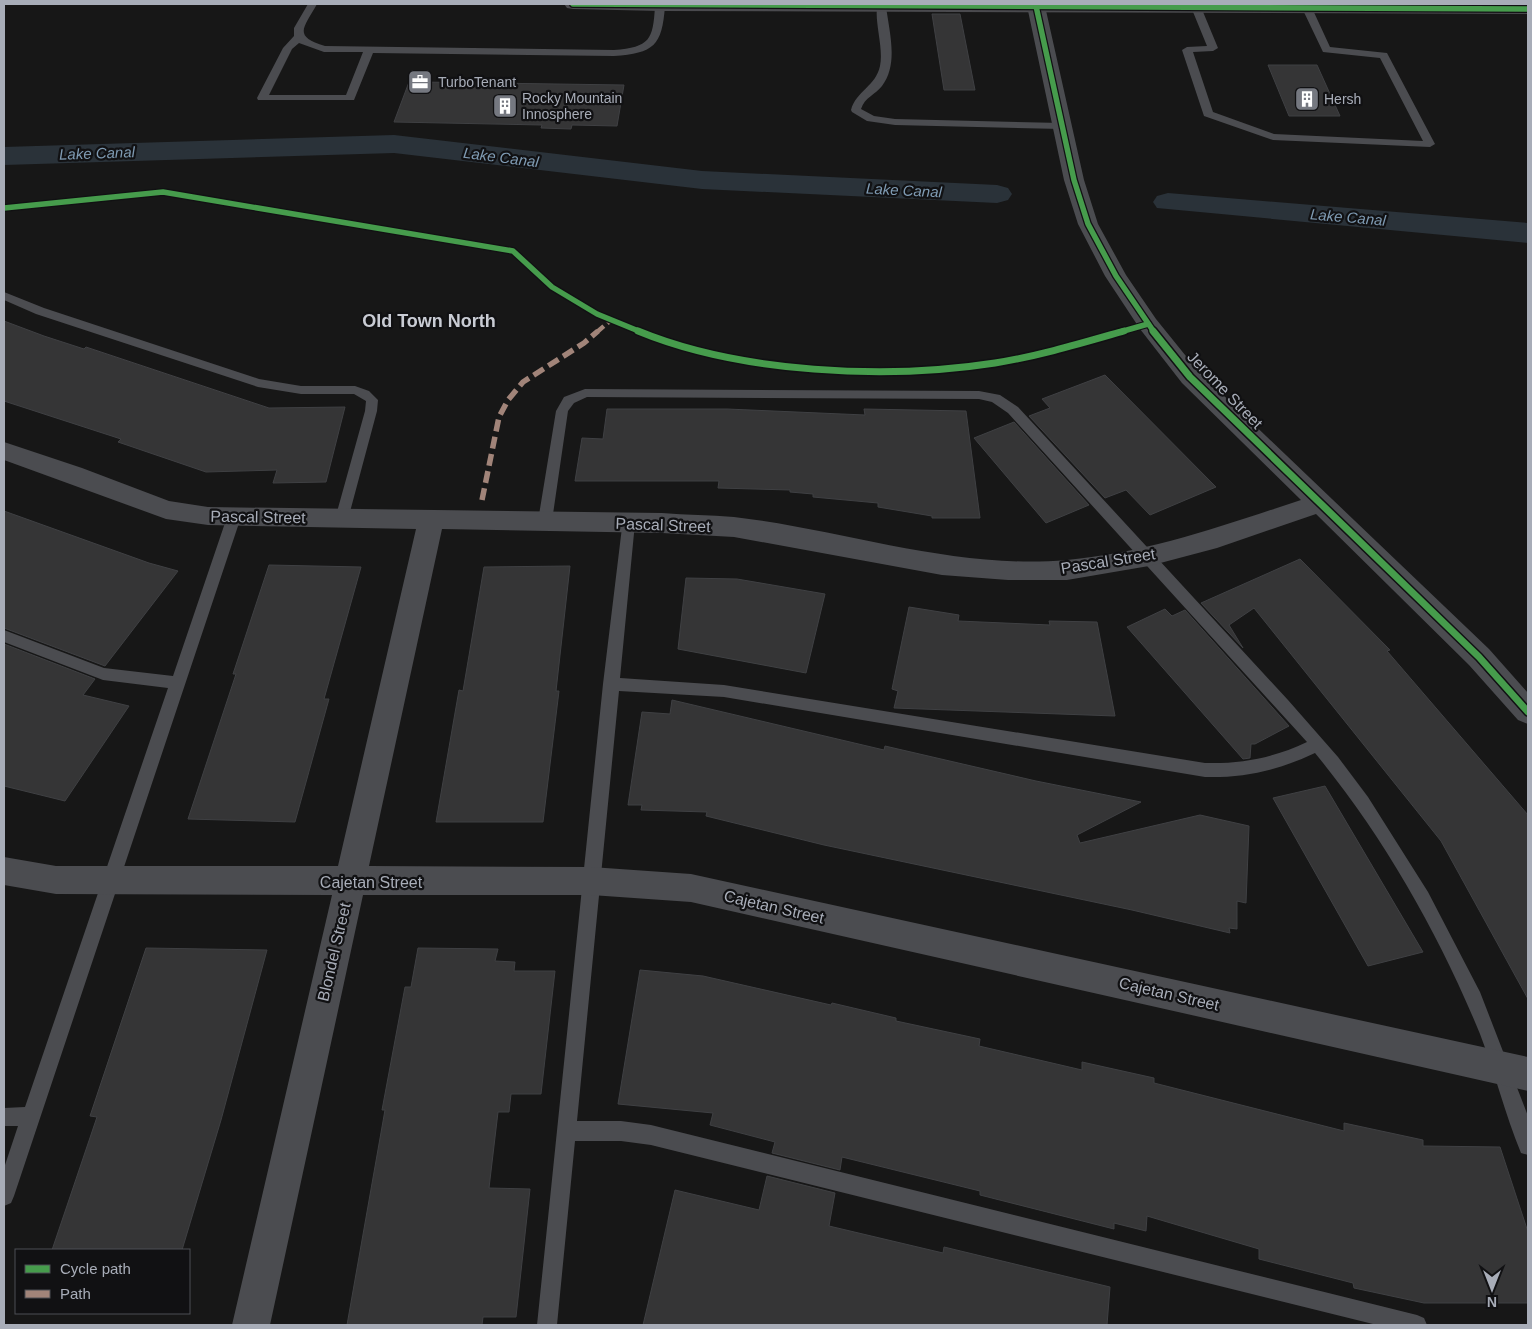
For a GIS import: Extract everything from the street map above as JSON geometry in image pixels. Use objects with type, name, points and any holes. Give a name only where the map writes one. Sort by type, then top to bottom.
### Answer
[{"type":"main road","points":[[573,4],[660,6],[1528,9]]},
{"type":"street","name":"Jerome Street","points":[[1036,6],[1074,180],[1088,224],[1116,276],[1148,324],[1190,377],[1479,657],[1528,712]]},
{"type":"street","name":"Pascal Street","points":[[4,451],[73,474],[166,510],[208,516],[628,523],[734,528],[942,565],[1008,570],[1067,570],[1149,556],[1217,538],[1320,503]]},
{"type":"street","name":"Blondel Street","points":[[250,1325],[431,520]]},
{"type":"street","name":"Cajetan Street","points":[[4,871],[56,880],[591,881],[691,888],[1515,1072]]},
{"type":"lane","points":[[312,4],[299,28],[299,37],[304,43],[324,49],[627,52],[639,50],[654,41],[659,33],[660,6]]},
{"type":"lane","points":[[881,6],[887,68],[877,85],[858,100],[856,110],[870,119],[895,122],[1062,126]]},
{"type":"lane","points":[[1196,7],[1213,48],[1187,50],[1208,114],[1273,137],[1430,144],[1384,55],[1326,50],[1307,8]]},
{"type":"lane","points":[[299,37],[288,48],[262,98],[350,98],[369,50]]},
{"type":"lane","points":[[4,296],[40,311],[258,383],[301,390],[355,390],[365,394],[372,400],[371,411],[342,519]]},
{"type":"lane","points":[[545,522],[562,411],[569,400],[585,393],[979,394],[996,398],[1013,410],[1149,556],[1318,744],[1361,799],[1398,856],[1431,913],[1515,1072],[1528,1146]]},
{"type":"lane","points":[[4,1196],[234,517]]},
{"type":"lane","points":[[547,1325],[628,523]]},
{"type":"lane","points":[[4,636],[103,674],[178,683]]},
{"type":"lane","points":[[611,684],[724,690],[1205,770],[1230,771],[1261,768],[1288,759],[1318,744]]},
{"type":"lane","points":[[4,1117],[31,1116]]},
{"type":"lane","points":[[566,1131],[621,1131],[651,1135],[1417,1325]]},
{"type":"building","points":[[932,14],[960,14],[975,90],[944,90]]},
{"type":"building","name":"Hersh","points":[[1268,65],[1317,65],[1340,116],[1289,116]]},
{"type":"building","name":"Rocky Mountain Innosphere","points":[[409,82],[624,85],[617,126],[572,125],[571,129],[541,128],[542,125],[394,122]]},
{"type":"building","points":[[4,321],[44,336],[84,349],[86,347],[269,408],[345,407],[326,482],[273,483],[277,470],[206,472],[118,442],[121,439],[4,401]]},
{"type":"building","points":[[1105,375],[1216,487],[1150,515],[1126,490],[1105,498],[1029,416],[1050,408],[1042,399]]},
{"type":"building","points":[[607,409],[727,409],[865,415],[864,409],[966,411],[980,518],[932,518],[932,516],[878,507],[878,503],[813,497],[813,494],[790,492],[790,490],[718,488],[719,481],[575,481],[582,438],[603,439]]},
{"type":"building","points":[[1014,422],[1089,505],[1046,523],[974,438]]},
{"type":"building","points":[[4,511],[149,563],[178,571],[105,666],[4,628]]},
{"type":"building","points":[[1300,559],[1390,650],[1387,651],[1528,815],[1528,999],[1441,841],[1254,608],[1229,625],[1243,648],[1201,603]]},
{"type":"building","points":[[269,565],[361,567],[324,699],[329,699],[295,822],[188,819],[236,674],[233,674]]},
{"type":"building","points":[[570,566],[556,691],[559,691],[543,822],[436,822],[459,690],[463,691],[484,567]]},
{"type":"building","points":[[686,578],[737,579],[825,594],[806,673],[678,649]]},
{"type":"building","points":[[909,607],[959,615],[958,621],[1050,625],[1049,621],[1097,622],[1115,716],[894,708],[898,691],[892,689]]},
{"type":"building","points":[[1165,609],[1172,616],[1185,610],[1289,726],[1255,744],[1251,744],[1250,758],[1243,759],[1127,627]]},
{"type":"building","points":[[4,644],[95,679],[83,695],[129,706],[65,801],[4,786]]},
{"type":"building","points":[[672,700],[884,750],[885,746],[1036,781],[1141,802],[1077,835],[1080,843],[1200,815],[1249,826],[1246,903],[1237,901],[1237,929],[1229,928],[1230,933],[1132,910],[824,845],[706,816],[707,812],[641,810],[642,805],[628,805],[642,712],[670,714]]},
{"type":"building","points":[[1325,786],[1423,952],[1368,966],[1273,798]]},
{"type":"building","points":[[146,948],[267,950],[221,1120],[182,1249],[52,1249],[97,1117],[90,1116]]},
{"type":"building","points":[[418,948],[498,949],[495,961],[515,962],[514,971],[555,971],[541,1094],[511,1094],[509,1112],[498,1112],[489,1188],[530,1189],[516,1317],[483,1317],[482,1325],[347,1325],[385,1110],[382,1110],[405,987],[411,987]]},
{"type":"building","points":[[640,970],[703,976],[831,1005],[832,1003],[896,1018],[896,1021],[980,1039],[979,1046],[1082,1070],[1082,1062],[1154,1078],[1154,1083],[1344,1131],[1344,1123],[1423,1140],[1423,1146],[1500,1147],[1528,1232],[1528,1303],[1424,1303],[1354,1288],[1353,1283],[1259,1259],[1259,1249],[1147,1216],[1146,1231],[1114,1223],[1114,1229],[980,1195],[980,1191],[842,1157],[840,1170],[772,1153],[775,1142],[710,1125],[713,1113],[618,1104]]},
{"type":"building","points":[[767,1176],[835,1193],[829,1226],[943,1253],[944,1247],[1110,1287],[1107,1325],[643,1325],[675,1190],[759,1210]]},
{"type":"waterway","name":"Lake Canal","points":[[4,156],[394,144],[702,180],[997,194]]},
{"type":"waterway","name":"Lake Canal","points":[[1168,202],[1528,233]]},
{"type":"marked path","points":[[482,500],[499,417],[508,400],[523,382],[584,343],[611,320]]},
{"type":"cycle path","points":[[573,4],[660,6],[1528,9]]},
{"type":"cycle path","points":[[1036,6],[1074,180],[1088,224],[1116,276],[1148,324],[1190,377],[1479,657],[1528,712]]},
{"type":"cycle path","points":[[4,208],[163,192],[513,251],[552,287],[597,314],[649,335],[706,352],[766,363],[886,372],[942,369],[1014,359],[1148,324]]},
{"type":"place","name":"TurboTenant","points":[[420,82]]},
{"type":"place","name":"Hersh","points":[[1307,99]]},
{"type":"place","name":"Rocky Mountain Innosphere","points":[[505,106]]},
{"type":"district","name":"Old Town North","points":[[429,321]]}]
